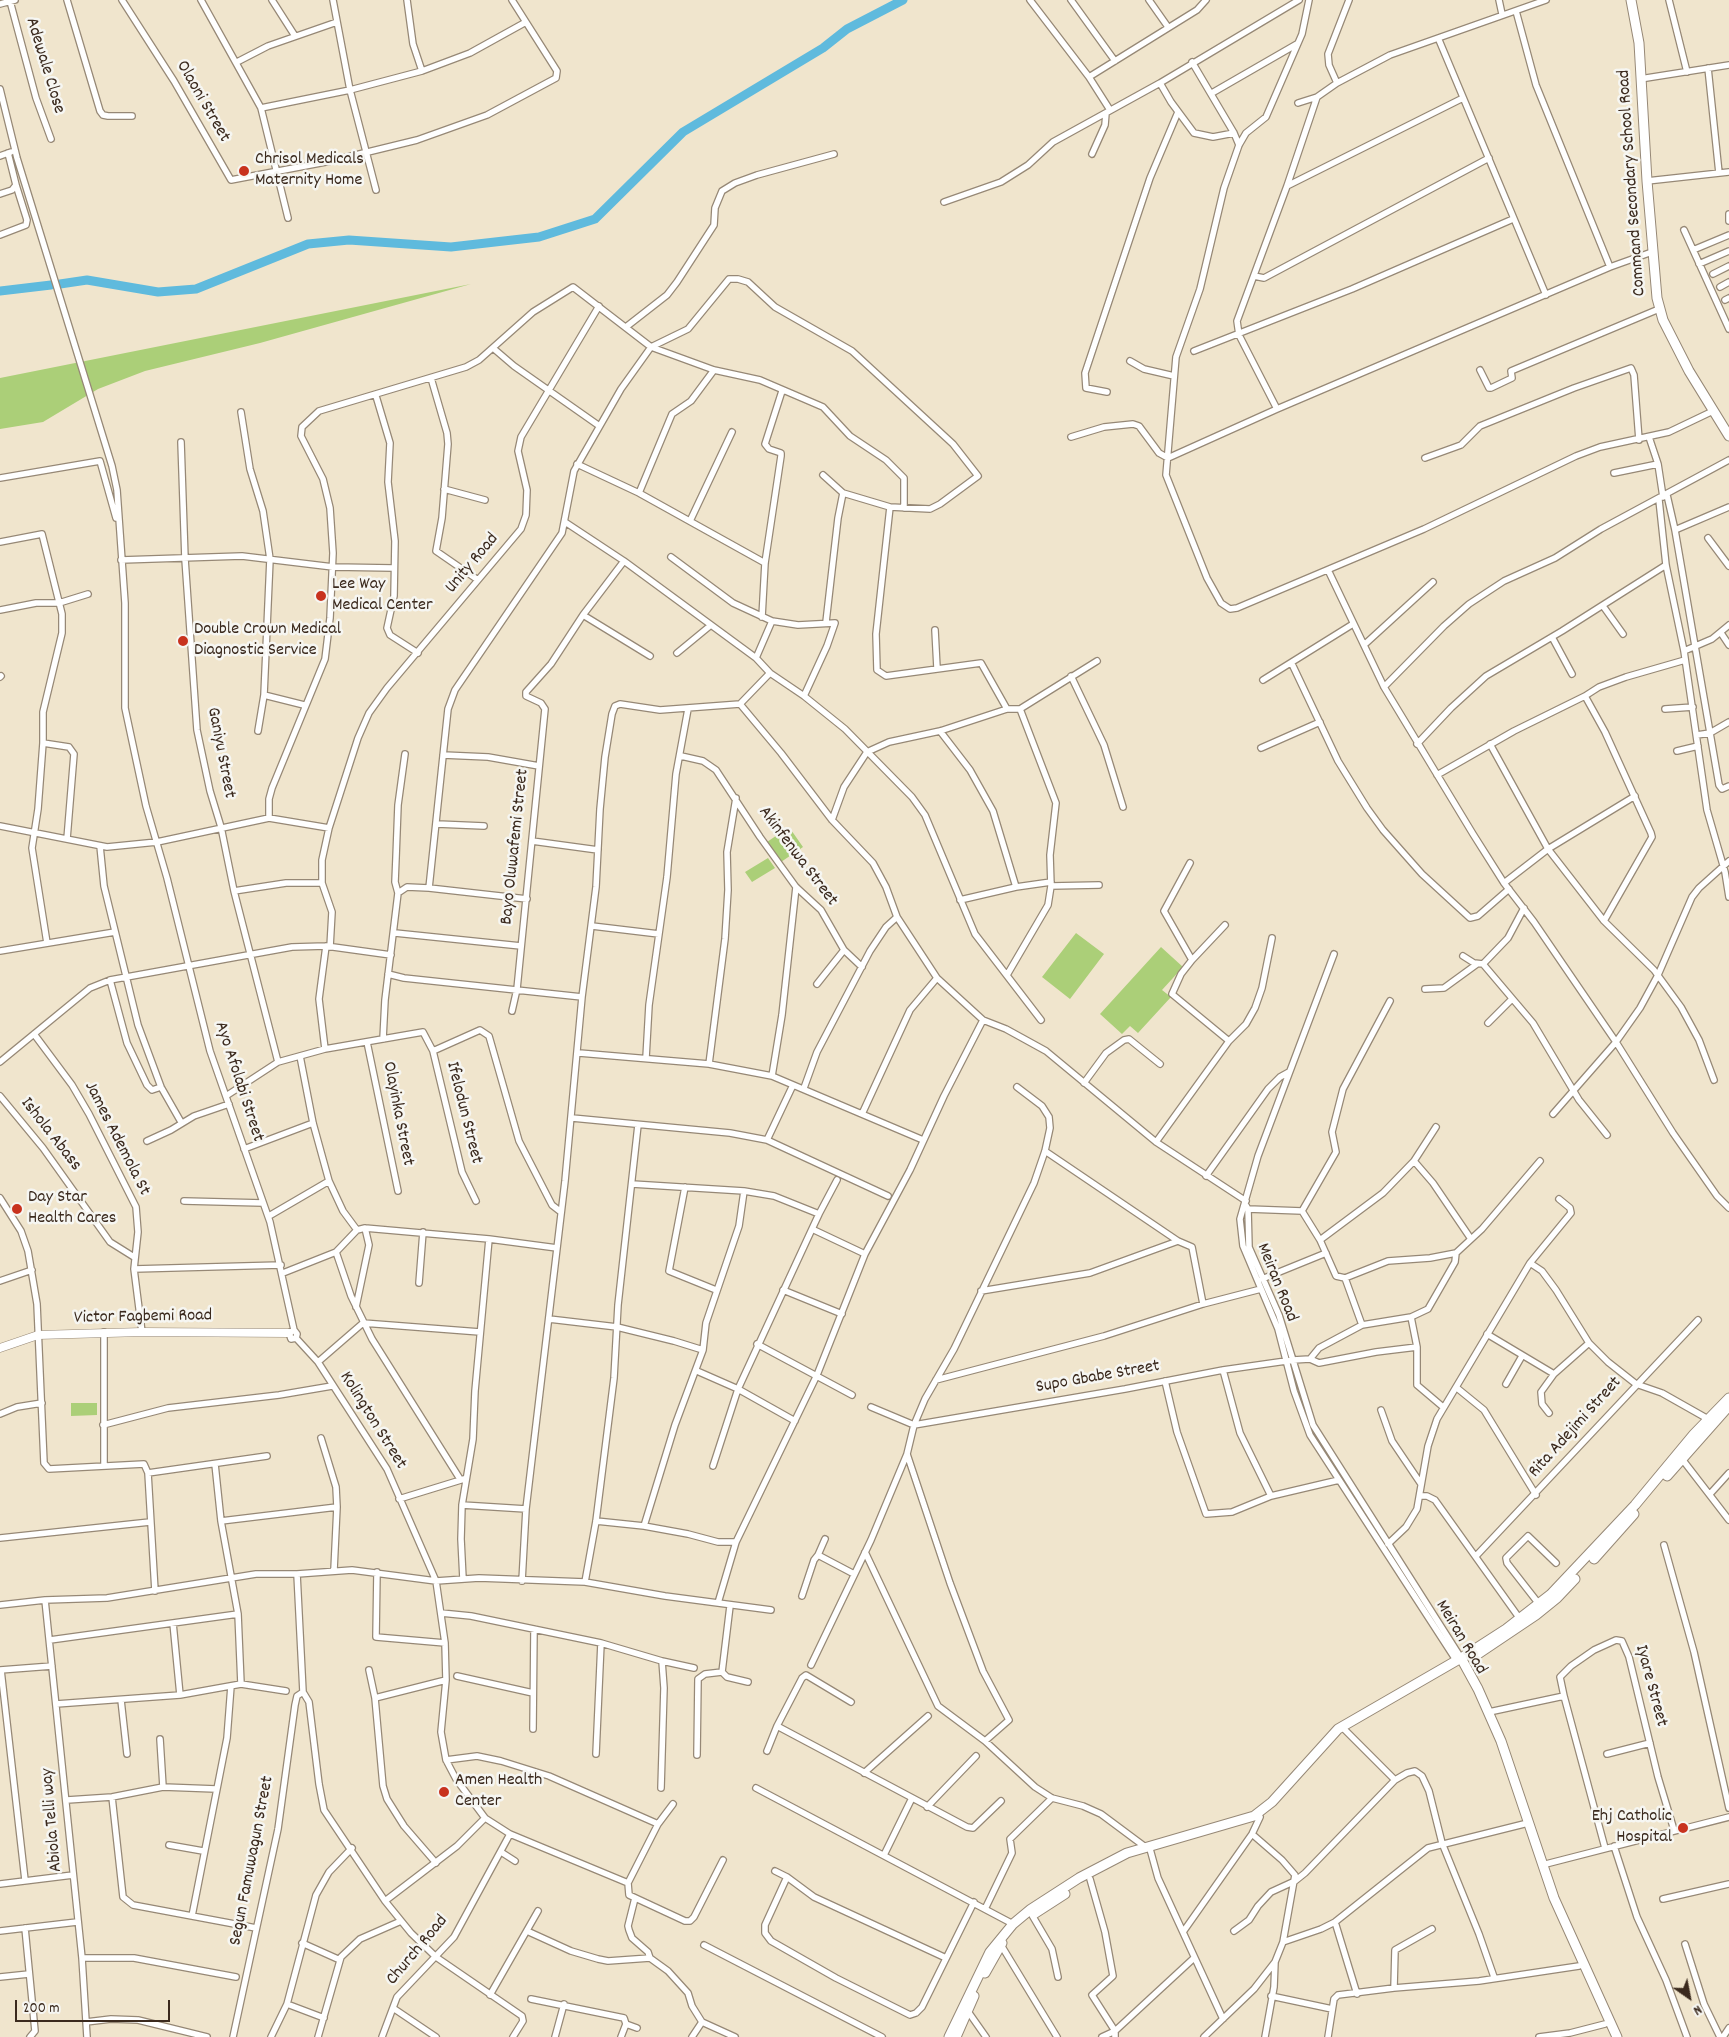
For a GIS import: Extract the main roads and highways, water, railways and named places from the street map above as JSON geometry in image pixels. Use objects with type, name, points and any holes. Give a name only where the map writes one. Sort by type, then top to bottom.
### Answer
[{"type":"main road","name":"Command Secondary School Road","points":[[1631,0],[1639,43],[1652,252],[1659,309],[1689,371],[1729,436]]},
{"type":"main road","points":[[949,2037],[1001,1945],[1032,1915],[1090,1879],[1147,1848],[1254,1816],[1276,1798],[1338,1729],[1514,1631],[1557,1598],[1617,1534],[1682,1459],[1686,1449],[1708,1419],[1729,1398]]},
{"type":"main road","points":[[956,2037],[990,1952],[1013,1924],[1043,1900],[1127,1852],[1230,1829],[1260,1818],[1283,1798],[1327,1745],[1344,1729],[1460,1661],[1539,1604],[1577,1569],[1686,1449],[1729,1406]]},
{"type":"main road","name":"Meiran Road","points":[[1460,1661],[1489,1712],[1501,1741],[1554,1898],[1617,2037]]},
{"type":"main road","name":"Meiran Road","points":[[1476,1691],[1491,1728],[1549,1897],[1611,2037]]},
{"type":"waterway","points":[[60,284],[87,280],[158,292],[196,289],[308,244],[349,240],[451,247],[539,237],[595,219],[683,132],[823,48],[847,29],[903,0]]},
{"type":"waterway","points":[[0,291],[51,285]]},
{"type":"place","name":"Chrisol Medicals Maternity Home","points":[[244,171]]},
{"type":"place","name":"Lee Way Medical Center","points":[[321,596]]},
{"type":"place","name":"Double Crown Medical Diagnostic Service","points":[[183,641]]},
{"type":"place","name":"Day Star Health Cares","points":[[17,1209]]},
{"type":"place","name":"Amen Health Center","points":[[444,1792]]},
{"type":"place","name":"Ehj Catholic Hospital","points":[[1683,1828]]}]
